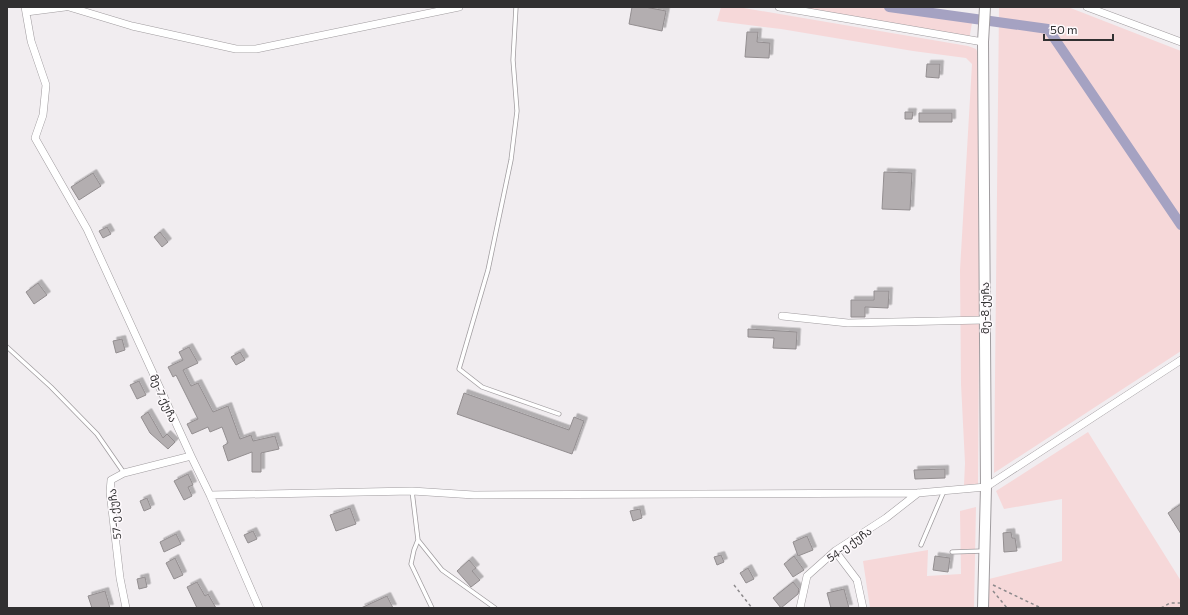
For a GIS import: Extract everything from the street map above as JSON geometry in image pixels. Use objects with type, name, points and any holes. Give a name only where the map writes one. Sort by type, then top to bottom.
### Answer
[{"type":"street","points":[[25,9],[65,7]]},
{"type":"street","points":[[69,7],[132,26],[236,49],[256,49],[459,7]]},
{"type":"street","points":[[779,7],[983,42]]},
{"type":"street","name":"მე-8 ქუჩა","points":[[983,608],[986,487],[984,320],[984,7]]},
{"type":"street","points":[[1088,7],[1181,42]]},
{"type":"street","name":"მე-7 ქუჩა","points":[[25,9],[31,40],[46,85],[43,115],[35,138],[87,229],[210,495],[259,608]]},
{"type":"street","points":[[782,316],[848,323],[984,320]]},
{"type":"street","points":[[210,495],[412,491],[474,495],[918,494],[986,487],[1181,360]]},
{"type":"street","name":"57-ე ქუჩა","points":[[126,608],[120,578],[110,492],[111,480],[124,473],[191,456]]},
{"type":"street","name":"54-ე ქუჩა","points":[[800,608],[808,576],[835,551],[886,518],[918,494]]},
{"type":"street","points":[[835,551],[857,580],[863,608]]},
{"type":"lane","points":[[516,7],[513,60],[517,111],[511,160],[488,270],[459,369],[482,387],[559,414]]},
{"type":"lane","points":[[7,347],[51,387],[97,434],[124,473]]},
{"type":"lane","points":[[412,491],[418,540],[411,564],[432,608]]},
{"type":"lane","points":[[921,545],[944,491]]},
{"type":"lane","points":[[418,540],[442,570],[495,608]]},
{"type":"lane","points":[[952,552],[984,551]]},
{"type":"path","points":[[984,581],[1007,608]]},
{"type":"path","points":[[984,581],[1040,608]]},
{"type":"path","points":[[734,585],[752,608]]},
{"type":"path","points":[[1161,608],[1170,603],[1181,603]]},
{"type":"shaded area","points":[[721,7],[738,7],[968,46],[976,49],[981,59],[978,484],[964,485],[965,463],[961,384],[960,270],[972,64],[966,58],[913,51],[781,29],[717,21]]},
{"type":"shaded area","points":[[797,7],[888,7],[972,23],[969,40]]},
{"type":"shaded area","points":[[999,7],[1068,7],[1181,51],[1181,351],[994,473]]},
{"type":"shaded area","points":[[1088,432],[1181,581],[1181,608],[988,608],[989,579],[1062,561],[1062,499],[1004,509],[996,491]]},
{"type":"shaded area","points":[[976,507],[974,608],[870,608],[863,561],[928,550],[927,576],[961,574],[960,511]]},
{"type":"building","points":[[632,7],[645,7],[666,11],[662,31],[629,24]]},
{"type":"building","points":[[747,32],[758,32],[757,42],[770,43],[769,58],[745,57]]},
{"type":"building","points":[[927,64],[940,64],[939,78],[926,77]]},
{"type":"building","points":[[905,112],[913,112],[912,119],[905,119]]},
{"type":"building","points":[[919,113],[952,113],[952,122],[919,122]]},
{"type":"building","points":[[884,172],[912,173],[910,210],[882,209]]},
{"type":"building","points":[[93,173],[101,186],[79,200],[71,187]]},
{"type":"building","points":[[107,227],[111,234],[103,238],[99,231]]},
{"type":"building","points":[[160,232],[168,242],[162,247],[154,237]]},
{"type":"building","points":[[38,283],[47,295],[34,304],[26,292]]},
{"type":"building","points":[[874,291],[889,291],[888,308],[865,307],[865,317],[851,317],[851,300],[874,300]]},
{"type":"building","points":[[748,329],[797,332],[796,349],[773,348],[774,338],[748,337]]},
{"type":"building","points":[[122,339],[125,350],[116,353],[113,341]]},
{"type":"building","points":[[189,347],[198,363],[183,370],[191,386],[198,383],[213,412],[228,406],[240,439],[251,435],[253,441],[275,436],[279,449],[261,453],[261,472],[252,472],[252,452],[228,461],[223,446],[228,443],[222,427],[210,432],[208,427],[192,434],[187,424],[198,419],[176,375],[173,377],[168,367],[183,360],[179,352]]},
{"type":"building","points":[[240,352],[245,360],[236,365],[231,357]]},
{"type":"building","points":[[139,381],[146,395],[137,399],[130,385]]},
{"type":"building","points":[[464,393],[569,430],[574,417],[584,421],[572,454],[457,414]]},
{"type":"building","points":[[148,412],[163,438],[167,434],[175,442],[168,449],[150,433],[141,417]]},
{"type":"building","points":[[945,469],[945,478],[915,479],[914,470]]},
{"type":"building","points":[[188,474],[193,485],[188,487],[192,496],[184,500],[174,481]]},
{"type":"building","points":[[147,498],[151,508],[144,511],[140,501]]},
{"type":"building","points":[[1181,504],[1181,534],[1168,513]]},
{"type":"building","points":[[350,508],[356,524],[336,531],[330,515]]},
{"type":"building","points":[[640,509],[642,518],[633,521],[630,511]]},
{"type":"building","points":[[253,531],[257,539],[248,543],[244,535]]},
{"type":"building","points":[[1011,532],[1012,538],[1015,538],[1017,551],[1004,552],[1003,533]]},
{"type":"building","points":[[176,534],[181,544],[164,552],[160,542]]},
{"type":"building","points":[[807,536],[813,550],[798,556],[793,542]]},
{"type":"building","points":[[721,555],[724,562],[717,565],[714,557]]},
{"type":"building","points":[[794,556],[804,570],[793,577],[784,564]]},
{"type":"building","points":[[935,556],[950,558],[948,572],[933,570]]},
{"type":"building","points":[[175,558],[183,575],[174,579],[166,563]]},
{"type":"building","points":[[469,560],[476,568],[472,571],[480,580],[471,587],[457,571]]},
{"type":"building","points":[[748,568],[754,579],[746,583],[740,573]]},
{"type":"building","points":[[145,577],[147,587],[139,589],[137,579]]},
{"type":"building","points":[[197,582],[205,596],[208,594],[216,608],[197,608],[187,587]]},
{"type":"building","points":[[793,582],[799,589],[798,594],[781,608],[773,598]]},
{"type":"building","points":[[844,589],[849,608],[831,608],[827,593]]},
{"type":"building","points":[[105,591],[110,608],[92,608],[88,596]]},
{"type":"building","points":[[387,596],[393,608],[361,608]]},
{"type":"waterway","points":[[889,7],[1048,29],[1181,225]]}]
